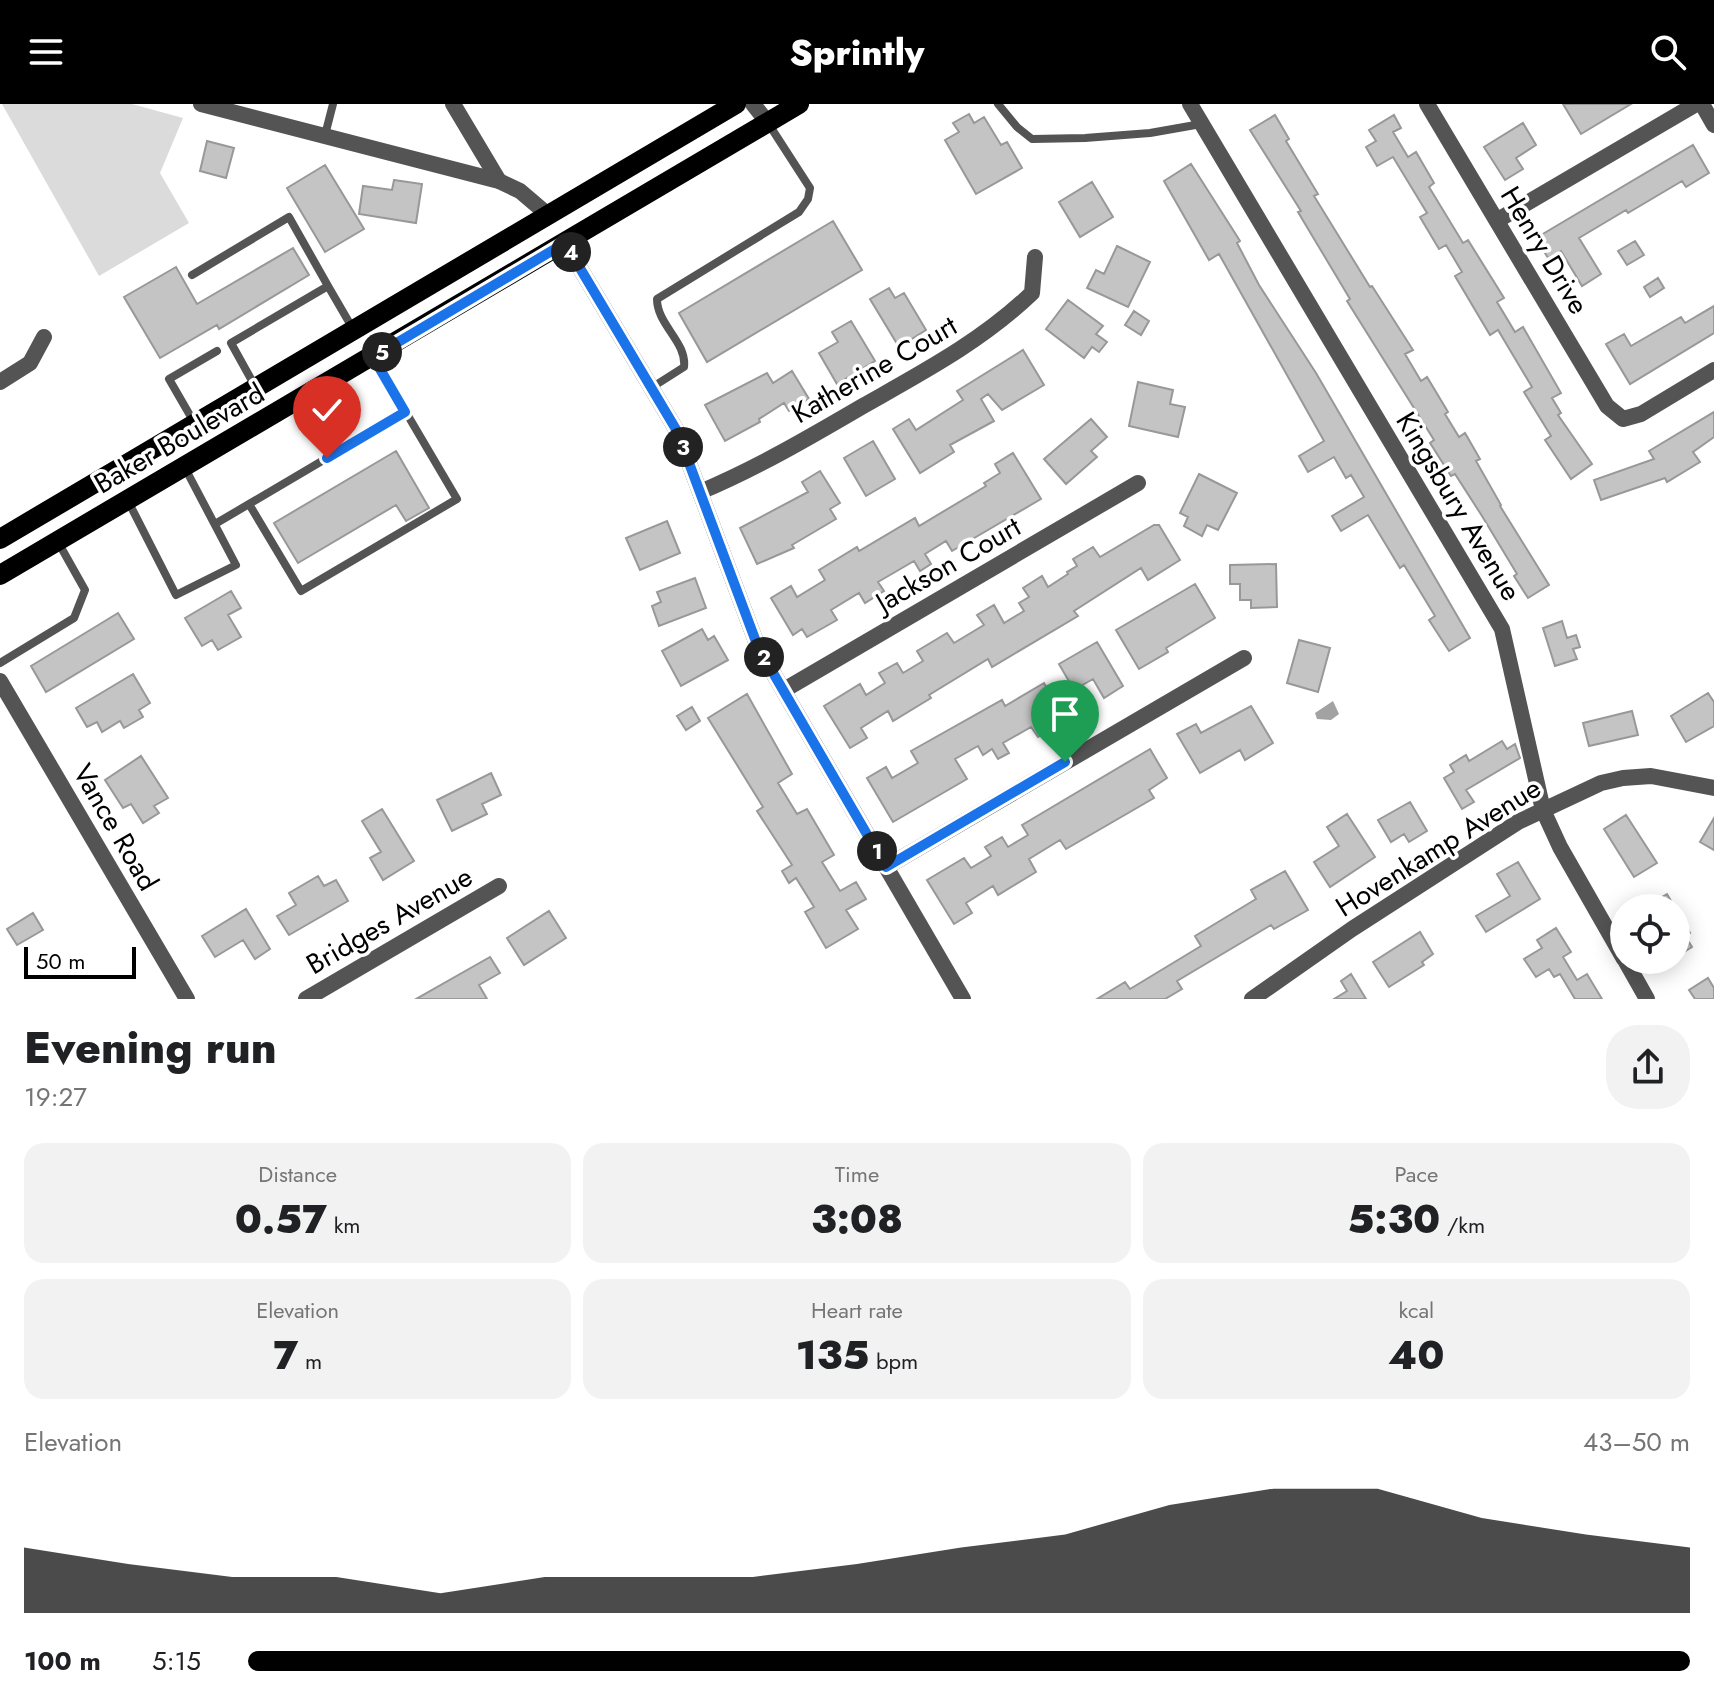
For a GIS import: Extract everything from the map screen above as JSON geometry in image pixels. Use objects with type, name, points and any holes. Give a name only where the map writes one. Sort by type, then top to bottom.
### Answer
[{"type":"main road","name":"Baker Boulevard","points":[[0,539],[736,104]]},
{"type":"main road","name":"Baker Boulevard","points":[[0,575],[799,104]]},
{"type":"main road","points":[[547,214],[565,243]]},
{"type":"street","points":[[201,104],[499,181],[520,191],[547,214]]},
{"type":"street","points":[[453,104],[499,181]]},
{"type":"street","points":[[753,104],[768,123]]},
{"type":"street","name":"Kingsbury Avenue","points":[[1190,104],[1502,629],[1543,810],[1560,847],[1610,934]]},
{"type":"street","name":"Henry Drive","points":[[1427,104],[1607,406],[1623,419],[1641,414],[1714,370]]},
{"type":"street","points":[[1498,220],[1699,104],[1714,125]]},
{"type":"street","points":[[565,243],[677,431],[758,647],[963,999]]},
{"type":"street","name":"Katherine Court","points":[[700,492],[748,472],[971,344],[1003,321],[1032,293],[1035,257]]},
{"type":"street","points":[[0,382],[30,363],[44,337]]},
{"type":"street","name":"Jackson Court","points":[[784,690],[1138,483]]},
{"type":"street","points":[[886,867],[1244,658]]},
{"type":"street","name":"Vance Road","points":[[0,681],[187,999]]},
{"type":"street","name":"Hovenkamp Avenue","points":[[1252,999],[1352,929],[1518,822],[1601,783],[1651,776],[1714,788]]},
{"type":"street","name":"Bridges Avenue","points":[[306,999],[499,886]]},
{"type":"street","name":"Kingsbury Avenue","points":[[1633,974],[1647,999]]},
{"type":"lane","points":[[325,135],[333,104]]},
{"type":"lane","points":[[998,104],[1032,139],[1150,133],[1202,124]]},
{"type":"lane","points":[[651,388],[684,367],[685,357],[657,310],[657,299],[799,212],[808,199],[810,188],[768,123]]},
{"type":"lane","points":[[192,275],[289,217],[354,330]]},
{"type":"lane","points":[[256,388],[231,343],[328,286]]},
{"type":"lane","points":[[195,424],[169,379],[217,351]]},
{"type":"lane","points":[[249,504],[301,591],[457,499],[373,357]]},
{"type":"lane","points":[[215,524],[405,412]]},
{"type":"lane","points":[[127,501],[176,595],[236,565],[185,467]]},
{"type":"lane","points":[[0,663],[74,618],[85,590],[58,542]]},
{"type":"shaded area","points":[[2,104],[132,104],[183,118],[160,173],[189,223],[99,276]]},
{"type":"shaded area","points":[[1333,701],[1339,714],[1331,720],[1317,719],[1315,713]]},
{"type":"building","points":[[1563,104],[1631,104],[1581,134]]},
{"type":"building","points":[[969,114],[974,123],[984,117],[1001,145],[1007,142],[1022,168],[976,194],[945,140],[959,132],[953,123]]},
{"type":"building","points":[[1275,115],[1289,139],[1286,141],[1318,194],[1314,196],[1413,350],[1405,354],[1421,381],[1427,377],[1459,437],[1465,433],[1500,506],[1549,585],[1528,598],[1482,516],[1430,443],[1434,440],[1347,301],[1350,299],[1298,212],[1301,211],[1250,130]]},
{"type":"building","points":[[1394,115],[1401,128],[1393,132],[1408,157],[1416,152],[1434,183],[1429,187],[1463,243],[1468,240],[1504,298],[1497,302],[1515,332],[1523,327],[1561,393],[1552,398],[1561,413],[1558,415],[1592,464],[1571,479],[1545,440],[1551,436],[1524,392],[1532,387],[1498,330],[1490,335],[1455,276],[1462,272],[1446,245],[1439,249],[1420,217],[1427,213],[1393,157],[1377,166],[1366,147],[1376,141],[1369,130]]},
{"type":"building","points":[[1523,123],[1536,145],[1516,158],[1523,169],[1505,180],[1484,147]]},
{"type":"building","points":[[207,141],[234,148],[226,178],[200,171]]},
{"type":"building","points":[[1693,145],[1709,173],[1686,187],[1682,181],[1579,238],[1601,274],[1582,286],[1561,251],[1548,258],[1536,238]]},
{"type":"building","points":[[1191,164],[1240,241],[1237,243],[1259,285],[1316,373],[1470,638],[1449,651],[1429,620],[1435,616],[1404,565],[1400,568],[1368,515],[1341,531],[1332,516],[1364,497],[1351,475],[1346,478],[1334,457],[1308,472],[1299,456],[1324,441],[1219,254],[1209,260],[1164,181]]},
{"type":"building","points":[[325,165],[364,229],[325,252],[287,188]]},
{"type":"building","points":[[394,180],[422,184],[416,223],[359,214],[363,186],[392,190]]},
{"type":"building","points":[[1092,182],[1113,217],[1080,237],[1059,202]]},
{"type":"building","points":[[833,221],[862,270],[707,362],[679,313]]},
{"type":"building","points":[[1635,241],[1644,255],[1627,265],[1618,251]]},
{"type":"building","points":[[1117,246],[1150,262],[1128,307],[1087,288],[1096,270],[1104,274]]},
{"type":"building","points":[[293,248],[309,275],[219,329],[217,325],[160,358],[124,297],[176,267],[197,304]]},
{"type":"building","points":[[1658,278],[1664,288],[1650,297],[1644,287]]},
{"type":"building","points":[[889,288],[895,298],[904,293],[926,330],[899,347],[870,299]]},
{"type":"building","points":[[1068,300],[1103,326],[1096,334],[1107,342],[1099,352],[1092,347],[1084,358],[1046,329]]},
{"type":"building","points":[[1714,306],[1714,333],[1630,384],[1606,344],[1624,334],[1631,346],[1681,317],[1685,323]]},
{"type":"building","points":[[1134,311],[1149,321],[1141,335],[1125,325]]},
{"type":"building","points":[[851,321],[875,361],[837,384],[819,353],[838,342],[832,332]]},
{"type":"building","points":[[1023,350],[1044,385],[1002,410],[988,394],[981,399],[994,421],[950,445],[954,452],[920,473],[893,429],[909,419],[916,430],[963,400],[957,391]]},
{"type":"building","points":[[792,371],[809,399],[789,411],[784,403],[759,419],[760,422],[725,441],[705,405],[767,373],[773,383]]},
{"type":"building","points":[[1138,382],[1173,390],[1170,404],[1185,407],[1178,437],[1129,426]]},
{"type":"building","points":[[1714,412],[1714,437],[1693,452],[1700,462],[1667,482],[1665,478],[1601,500],[1594,480],[1654,459],[1649,451]]},
{"type":"building","points":[[1091,419],[1107,437],[1091,451],[1097,457],[1066,484],[1044,459]]},
{"type":"building","points":[[873,441],[895,479],[866,496],[844,458]]},
{"type":"building","points":[[396,451],[429,508],[406,521],[396,505],[298,563],[274,523]]},
{"type":"building","points":[[1013,453],[1041,499],[952,551],[946,541],[925,554],[931,564],[920,571],[914,561],[878,582],[884,591],[865,603],[859,593],[831,610],[837,620],[807,637],[802,629],[793,635],[771,598],[791,586],[797,597],[825,580],[819,570],[857,547],[859,551],[915,518],[919,526],[986,486],[984,483],[1000,473],[995,464]]},
{"type":"building","points":[[820,471],[840,503],[830,509],[836,519],[792,545],[794,548],[757,564],[740,528],[808,492],[802,482]]},
{"type":"building","points":[[1199,474],[1237,493],[1218,530],[1207,525],[1202,536],[1184,526],[1188,517],[1180,513]]},
{"type":"building","points":[[667,521],[680,553],[640,570],[626,538]]},
{"type":"building","points":[[1159,525],[1180,560],[1148,580],[1141,568],[1074,611],[1078,616],[992,667],[988,659],[893,721],[888,711],[861,728],[867,738],[850,748],[824,706],[860,684],[866,695],[885,683],[879,673],[897,663],[903,673],[923,661],[917,651],[947,633],[954,643],[984,625],[977,615],[994,605],[1004,623],[1024,611],[1019,603],[1029,597],[1023,588],[1042,576],[1048,587],[1077,566],[1073,559],[1093,547],[1100,557]]},
{"type":"building","points":[[1276,564],[1277,607],[1251,608],[1251,600],[1240,600],[1240,584],[1230,584],[1230,565]]},
{"type":"building","points":[[695,578],[706,608],[659,626],[652,606],[661,602],[657,592]]},
{"type":"building","points":[[1195,584],[1215,618],[1139,669],[1116,630]]},
{"type":"building","points":[[231,591],[241,608],[228,615],[241,637],[218,650],[212,640],[202,646],[185,618]]},
{"type":"building","points":[[118,613],[134,639],[46,692],[31,666]]},
{"type":"building","points":[[1562,621],[1567,638],[1576,635],[1580,647],[1573,649],[1577,659],[1555,666],[1543,628]]},
{"type":"building","points":[[702,629],[708,640],[714,636],[728,660],[681,686],[662,651]]},
{"type":"building","points":[[1299,640],[1330,648],[1318,692],[1287,683]]},
{"type":"building","points":[[1097,642],[1123,686],[1104,698],[1093,679],[1074,690],[1059,664]]},
{"type":"building","points":[[133,674],[150,703],[139,710],[143,717],[124,728],[120,721],[102,732],[97,722],[87,727],[76,708]]},
{"type":"building","points":[[1044,683],[1066,721],[1038,737],[1031,727],[1003,743],[1009,753],[998,759],[992,749],[983,755],[978,746],[955,759],[967,779],[893,822],[867,778],[886,767],[892,778],[918,763],[911,751],[1002,700],[1005,706]]},
{"type":"building","points":[[1708,693],[1714,702],[1714,726],[1686,742],[1671,716]]},
{"type":"building","points":[[747,694],[792,774],[778,783],[797,814],[807,809],[834,855],[822,862],[840,891],[856,882],[866,899],[846,910],[858,929],[826,948],[805,912],[814,907],[796,878],[789,883],[782,871],[792,865],[757,811],[763,807],[708,718]]},
{"type":"building","points":[[1251,706],[1273,743],[1245,760],[1240,750],[1200,773],[1177,734],[1196,724],[1201,733]]},
{"type":"building","points":[[692,707],[700,721],[686,730],[677,716]]},
{"type":"building","points":[[1632,711],[1638,735],[1589,746],[1583,723]]},
{"type":"building","points":[[1502,741],[1507,749],[1515,744],[1520,758],[1466,790],[1474,802],[1462,809],[1444,778],[1454,772],[1450,765],[1466,755],[1469,761]]},
{"type":"building","points":[[1150,749],[1167,778],[1149,790],[1154,798],[1066,849],[1060,840],[1029,859],[1036,872],[998,895],[993,886],[966,903],[972,913],[954,924],[927,880],[964,858],[971,868],[991,856],[985,847],[1002,837],[1008,847],[1028,835],[1022,825]]},
{"type":"building","points":[[141,756],[168,798],[154,806],[159,813],[143,823],[131,804],[123,808],[105,780]]},
{"type":"building","points":[[491,773],[501,795],[482,804],[487,814],[452,831],[437,800]]},
{"type":"building","points":[[1410,802],[1427,831],[1409,842],[1404,834],[1391,842],[1378,820]]},
{"type":"building","points":[[382,809],[414,861],[383,880],[370,858],[381,852],[362,821]]},
{"type":"building","points":[[1347,814],[1375,857],[1330,887],[1314,862],[1339,846],[1327,827]]},
{"type":"building","points":[[1626,815],[1657,863],[1634,877],[1604,829]]},
{"type":"building","points":[[1714,818],[1714,850],[1700,842]]},
{"type":"building","points":[[1518,862],[1540,899],[1486,932],[1476,916],[1510,896],[1497,874]]},
{"type":"building","points":[[1285,871],[1308,910],[1274,929],[1271,925],[1177,981],[1182,989],[1165,999],[1097,999],[1125,982],[1130,989],[1201,946],[1195,936],[1256,899],[1251,890]]},
{"type":"building","points":[[318,876],[324,886],[336,880],[348,901],[289,935],[277,916],[296,905],[289,893]]},
{"type":"building","points":[[246,909],[270,949],[255,959],[243,940],[215,957],[202,936]]},
{"type":"building","points":[[549,911],[566,938],[524,965],[507,938]]},
{"type":"building","points":[[33,913],[43,930],[17,945],[7,929]]},
{"type":"building","points":[[1556,928],[1571,952],[1563,957],[1577,980],[1587,974],[1602,999],[1575,999],[1560,974],[1554,977],[1549,969],[1536,977],[1524,959],[1542,948],[1537,940]]},
{"type":"building","points":[[1420,932],[1433,954],[1422,962],[1424,965],[1389,987],[1373,962]]},
{"type":"building","points":[[490,957],[500,973],[479,985],[487,999],[416,999]]},
{"type":"building","points":[[1351,974],[1366,999],[1334,999],[1347,991],[1341,981]]},
{"type":"building","points":[[1708,978],[1714,988],[1714,999],[1695,999],[1689,990]]},
{"type":"route","points":[[327,458],[405,412],[373,357],[565,243],[677,431],[758,647],[886,867],[1065,762]]}]
